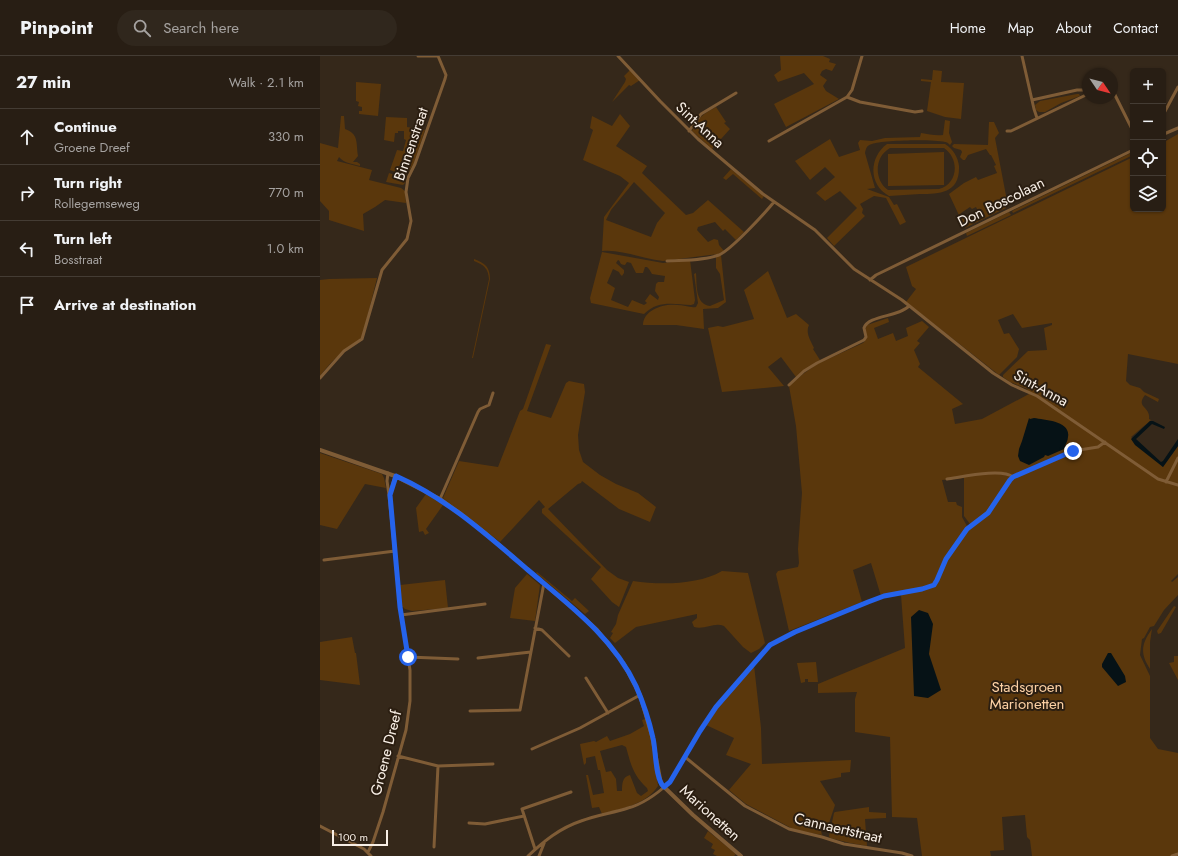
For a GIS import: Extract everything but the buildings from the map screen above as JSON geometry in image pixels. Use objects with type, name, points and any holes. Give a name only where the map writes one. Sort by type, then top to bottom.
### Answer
[{"type":"street","points":[[418,56],[438,56]]},
{"type":"street","name":"Binnenstraat","points":[[320,378],[344,351],[362,340],[382,270],[407,239],[410,221],[406,192],[407,182],[446,79],[446,75],[438,56]]},
{"type":"street","name":"Sint-Anna","points":[[618,56],[689,131],[722,161],[774,202],[815,230],[854,269],[909,306],[993,373],[1012,385],[1037,396],[1153,475],[1166,482],[1178,485]]},
{"type":"street","points":[[769,141],[848,97],[852,90],[862,56]]},
{"type":"street","points":[[1022,56],[1037,118]]},
{"type":"street","points":[[1166,109],[1178,87]]},
{"type":"street","points":[[1032,100],[1082,90]]},
{"type":"street","points":[[689,131],[701,114],[736,93]]},
{"type":"street","points":[[1007,131],[1082,96]]},
{"type":"street","points":[[848,97],[867,103],[915,112],[922,111]]},
{"type":"street","points":[[1118,101],[1130,125]]},
{"type":"street","points":[[1166,134],[1178,128]]},
{"type":"street","name":"Don Boscolaan","points":[[870,280],[878,274],[1130,151]]},
{"type":"street","points":[[667,261],[712,257],[721,254],[767,211],[774,202]]},
{"type":"street","points":[[875,283],[878,274]]},
{"type":"street","points":[[789,385],[804,371],[817,363],[864,340],[866,338],[864,328],[868,322],[904,311],[909,306]]},
{"type":"street","points":[[440,499],[478,412],[480,409],[489,405],[493,393]]},
{"type":"street","points":[[528,856],[557,832],[580,821],[636,805],[645,801],[670,782],[716,707],[770,645],[795,632],[884,596],[922,589],[934,585],[946,559],[967,529],[988,513],[1006,484],[1013,477],[1073,451],[1098,447],[1106,442]]},
{"type":"street","points":[[320,450],[396,476],[440,499],[461,514],[544,583],[597,630],[624,664],[640,695],[655,747],[659,777],[661,784],[664,787]]},
{"type":"street","points":[[1166,482],[1178,458]]},
{"type":"street","name":"Groene Dreef","points":[[368,852],[383,812],[406,730],[410,701],[408,657],[401,614],[390,495],[387,481],[388,473]]},
{"type":"street","points":[[947,479],[995,473],[1009,474],[1013,477]]},
{"type":"street","name":"Groene Dreef","points":[[390,495],[396,476]]},
{"type":"street","points":[[324,560],[395,551]]},
{"type":"street","points":[[470,711],[520,710],[544,583]]},
{"type":"street","points":[[401,614],[486,604]]},
{"type":"street","points":[[535,628],[542,630],[570,656]]},
{"type":"street","points":[[478,658],[531,652]]},
{"type":"street","points":[[408,657],[458,659]]},
{"type":"street","points":[[586,678],[608,712]]},
{"type":"street","points":[[532,749],[580,728],[640,695]]},
{"type":"street","points":[[398,756],[438,766],[493,764]]},
{"type":"street","name":"Cannaertstraat","points":[[685,757],[746,806],[789,829],[844,844],[902,853],[912,856]]},
{"type":"street","points":[[434,847],[438,766]]},
{"type":"street","name":"Marionetten","points":[[664,787],[692,815],[741,856]]},
{"type":"street","points":[[535,849],[522,809],[571,792]]},
{"type":"street","points":[[470,823],[485,824],[524,816]]},
{"type":"street","points":[[320,826],[368,852],[372,856]]},
{"type":"street","points":[[539,856],[545,841]]},
{"type":"street","points":[[1172,856],[1178,854]]},
{"type":"green space","points":[[780,56],[823,56],[830,59],[829,62],[836,64],[832,71],[826,69],[822,71],[820,75],[827,80],[823,86],[826,91],[839,99],[786,127],[774,104],[814,84],[804,73],[778,82],[774,75],[781,70]]},
{"type":"green space","points":[[630,70],[640,80],[631,86],[629,85],[612,102],[625,82],[626,79],[624,76]]},
{"type":"green space","points":[[933,70],[942,71],[941,82],[964,83],[961,119],[945,117],[927,111],[931,82],[921,81],[921,79],[932,80]]},
{"type":"green space","points":[[356,82],[381,84],[378,116],[359,114],[359,111],[362,111],[362,107],[358,106],[359,102],[356,101]]},
{"type":"green space","points":[[1077,94],[1080,96],[1061,103],[1045,112],[1039,112],[1036,110],[1035,105],[1040,101]]},
{"type":"green space","points":[[716,107],[726,122],[724,123],[730,129],[712,149],[692,131],[698,119]]},
{"type":"green space","points":[[620,114],[630,126],[616,146],[647,166],[642,173],[686,215],[693,213],[708,200],[744,232],[736,240],[725,229],[723,231],[715,222],[698,227],[697,230],[708,242],[714,239],[718,240],[719,245],[724,251],[718,254],[663,261],[617,251],[602,251],[604,217],[629,183],[620,176],[583,160],[593,130],[590,128],[592,116],[612,126]],"holes":[[[634,182],[665,213],[657,223],[651,237],[606,220],[611,210]]]},
{"type":"green space","points":[[341,116],[344,116],[345,129],[355,136],[358,156],[353,162],[357,162],[360,166],[346,162],[339,157],[337,161],[372,170],[369,180],[401,188],[405,191],[406,203],[385,200],[363,214],[364,231],[329,220],[329,211],[320,201],[320,143],[338,148]]},
{"type":"green space","points":[[386,117],[407,118],[407,127],[425,130],[414,163],[406,176],[390,170],[397,150],[403,151],[406,140],[404,139],[404,131],[398,131],[398,133],[395,133],[394,142],[384,140]]},
{"type":"green space","points":[[945,120],[950,121],[949,133],[952,142],[950,145],[946,142],[939,141],[908,140],[870,144],[866,148],[865,153],[875,188],[867,189],[889,197],[894,205],[897,204],[906,222],[900,225],[886,198],[874,196],[860,204],[863,209],[862,213],[865,216],[834,246],[827,238],[857,208],[840,191],[825,201],[816,193],[835,177],[825,167],[810,180],[795,161],[830,139],[839,157],[860,150],[858,143],[860,140],[872,141],[885,138],[920,137],[921,133],[943,135]]},
{"type":"green space","points":[[989,122],[994,122],[999,133],[995,138],[1008,206],[965,228],[949,194],[964,183],[976,177],[978,180],[997,173],[994,166],[996,165],[986,149],[968,155],[965,160],[963,160],[960,157],[962,152],[961,150],[952,146],[954,144],[988,145]],"holes":[[[970,207],[972,209],[976,207],[980,215],[966,222],[961,213]]]},
{"type":"green space","name":"Stadsgroen Marionetten","points":[[1178,134],[1178,364],[1128,354],[1126,381],[1130,385],[1140,388],[1144,392],[1159,399],[1158,402],[1145,395],[1142,399],[1142,405],[1148,412],[1149,419],[1151,420],[1131,437],[1163,467],[1178,446],[1178,574],[1171,581],[1172,582],[1178,577],[1178,595],[1164,610],[1154,626],[1150,627],[1142,639],[1140,655],[1150,676],[1150,738],[1158,749],[1178,753],[1178,856],[1032,856],[1030,840],[1027,837],[1025,815],[1002,817],[1004,850],[990,851],[991,856],[922,856],[917,818],[892,817],[890,737],[855,732],[855,699],[857,692],[818,693],[818,684],[905,648],[901,595],[898,592],[881,596],[871,563],[853,570],[862,602],[789,631],[776,574],[778,571],[798,567],[802,493],[796,426],[789,386],[817,364],[863,343],[865,341],[865,330],[867,325],[888,318],[889,322],[874,328],[878,339],[893,333],[896,341],[908,336],[906,328],[922,321],[929,327],[917,341],[920,343],[914,350],[920,364],[918,367],[963,404],[952,409],[955,424],[982,419],[1029,394],[1027,389],[1010,382],[1003,377],[1003,375],[1028,351],[1047,350],[1044,328],[1052,325],[1052,323],[1022,328],[1013,314],[998,320],[1004,334],[1009,333],[1019,349],[1017,357],[999,375],[906,302],[916,289],[912,286],[906,267],[1130,158],[1130,212],[1166,212],[1166,141]],"holes":[[[964,478],[964,516],[970,524],[967,526],[962,517],[962,507],[957,505],[956,502],[948,502],[942,480]]]},
{"type":"green space","points":[[887,144],[945,144],[953,151],[958,159],[959,166],[956,182],[952,187],[941,192],[889,196],[877,185],[874,178],[874,163],[881,150]],"holes":[[[890,148],[944,148],[953,158],[955,171],[950,182],[945,186],[939,189],[888,190],[883,186],[878,175],[879,163],[881,157]]]},
{"type":"green space","points":[[944,152],[944,185],[888,186],[888,154]]},
{"type":"green space","points":[[1130,153],[1130,156],[1013,213],[1012,211]]},
{"type":"green space","points":[[731,169],[764,196],[762,199],[733,174],[726,180],[723,178]]},
{"type":"green space","points":[[389,173],[404,178],[406,180],[405,183],[403,185],[386,182]]},
{"type":"green space","points":[[1009,212],[1011,215],[967,236],[966,233]]},
{"type":"green space","points":[[602,252],[663,263],[690,260],[695,300],[694,304],[660,305],[644,314],[591,303],[590,298]],"holes":[[[618,260],[623,265],[627,262],[631,263],[636,273],[643,273],[645,267],[647,267],[652,274],[665,276],[664,282],[658,282],[656,284],[655,291],[659,297],[658,300],[650,294],[645,301],[647,303],[644,305],[632,300],[628,307],[611,300],[615,288],[607,283],[613,269],[619,272],[622,276],[624,273],[624,270],[616,263]]]},
{"type":"green space","points":[[721,255],[726,302],[718,308],[703,309],[704,329],[676,325],[643,325],[646,315],[661,306],[680,305],[696,307],[698,303],[694,274],[696,273],[699,298],[702,302],[710,306],[724,300],[720,274],[716,268],[716,257]]},
{"type":"green space","points":[[474,259],[481,262],[488,268],[490,279],[472,358],[489,279],[488,272],[485,267],[474,261]]},
{"type":"green space","points":[[768,271],[787,318],[796,314],[809,325],[809,337],[814,348],[813,349],[820,360],[796,377],[781,357],[768,367],[784,386],[722,392],[708,328],[718,326],[723,327],[754,319],[744,290]]},
{"type":"green space","points":[[377,278],[362,338],[339,355],[320,376],[320,280]]},
{"type":"green space","points":[[546,344],[551,345],[527,411],[551,418],[566,383],[569,381],[584,384],[585,392],[578,435],[579,450],[583,462],[600,475],[616,484],[638,493],[656,507],[650,522],[619,509],[582,481],[548,509],[607,570],[618,578],[629,582],[619,607],[612,602],[591,579],[601,567],[542,513],[542,509],[545,507],[539,500],[500,542],[443,498],[459,461],[498,467],[520,411],[523,409]]},
{"type":"green space","points":[[320,453],[382,474],[384,478],[386,488],[365,484],[337,529],[320,525]]},
{"type":"green space","points":[[426,494],[443,505],[426,529],[429,533],[425,535],[423,531],[419,532],[416,508]]},
{"type":"green space","points":[[722,571],[748,573],[765,643],[759,649],[751,653],[743,647],[724,626],[717,625],[702,628],[694,627],[692,622],[697,618],[697,614],[636,627],[615,643],[610,638],[613,633],[611,632],[616,624],[618,615],[633,581],[679,583],[702,579]]},
{"type":"green space","points":[[537,572],[572,601],[575,598],[589,611],[585,614],[536,573]]},
{"type":"green space","points":[[527,574],[540,585],[535,621],[510,618],[515,588]]},
{"type":"green space","points":[[445,580],[448,608],[412,611],[405,609],[402,606],[400,585]]},
{"type":"green space","points":[[1174,606],[1176,607],[1161,633],[1158,634],[1157,631]]},
{"type":"green space","points":[[1152,629],[1150,642],[1150,669],[1143,654],[1143,649],[1148,634]]},
{"type":"green space","points":[[352,637],[356,653],[360,685],[320,680],[320,642]]},
{"type":"green space","points":[[1174,656],[1178,656],[1178,680],[1169,663],[1174,662]]},
{"type":"green space","points":[[816,662],[818,682],[808,682],[808,679],[805,679],[805,682],[801,683],[797,663]]},
{"type":"green space","points":[[754,665],[761,728],[762,764],[851,760],[850,772],[841,773],[841,777],[820,781],[835,805],[827,829],[821,831],[822,835],[795,830],[746,804],[729,790],[751,764],[726,755],[734,738],[706,725],[717,709]]},
{"type":"green space","points":[[645,719],[649,727],[658,786],[647,798],[640,802],[626,808],[602,814],[599,807],[592,808],[586,775],[588,775],[593,795],[604,793],[600,770],[598,770],[595,756],[586,758],[586,763],[584,765],[580,744],[594,741],[596,742],[607,736],[610,741],[630,734],[644,726],[642,720]],"holes":[[[622,745],[626,747],[633,769],[648,791],[641,796],[637,793],[630,775],[625,777],[622,783],[622,791],[617,791],[616,779],[611,771],[606,772],[600,751]]]},
{"type":"green space","points":[[869,807],[869,812],[886,813],[886,818],[865,819],[867,846],[830,838],[829,836],[835,812]]},
{"type":"green space","points":[[708,831],[736,854],[734,856],[717,856],[713,854],[715,850],[711,848],[713,844],[704,838]]},
{"type":"shaded area","points":[[1029,418],[1061,424],[1068,432],[1068,440],[1064,449],[1048,456],[1045,455],[1029,465],[1020,461],[1018,456]]},
{"type":"shaded area","points":[[1150,421],[1165,427],[1164,429],[1152,424],[1136,439],[1161,462],[1178,439],[1178,446],[1163,467],[1135,445],[1131,439]]},
{"type":"shaded area","points":[[919,610],[928,613],[933,624],[929,654],[941,690],[928,698],[914,696],[911,617]]},
{"type":"shaded area","points":[[1108,653],[1111,653],[1125,676],[1126,682],[1118,686],[1102,667]]},
{"type":"route","points":[[408,657],[400,607],[390,495],[396,476],[440,499],[461,514],[484,532],[597,630],[624,664],[640,695],[655,747],[659,777],[661,784],[664,787],[670,782],[716,707],[770,645],[789,634],[884,596],[922,589],[934,585],[946,559],[967,529],[988,513],[1006,484],[1013,477],[1073,451]]}]
